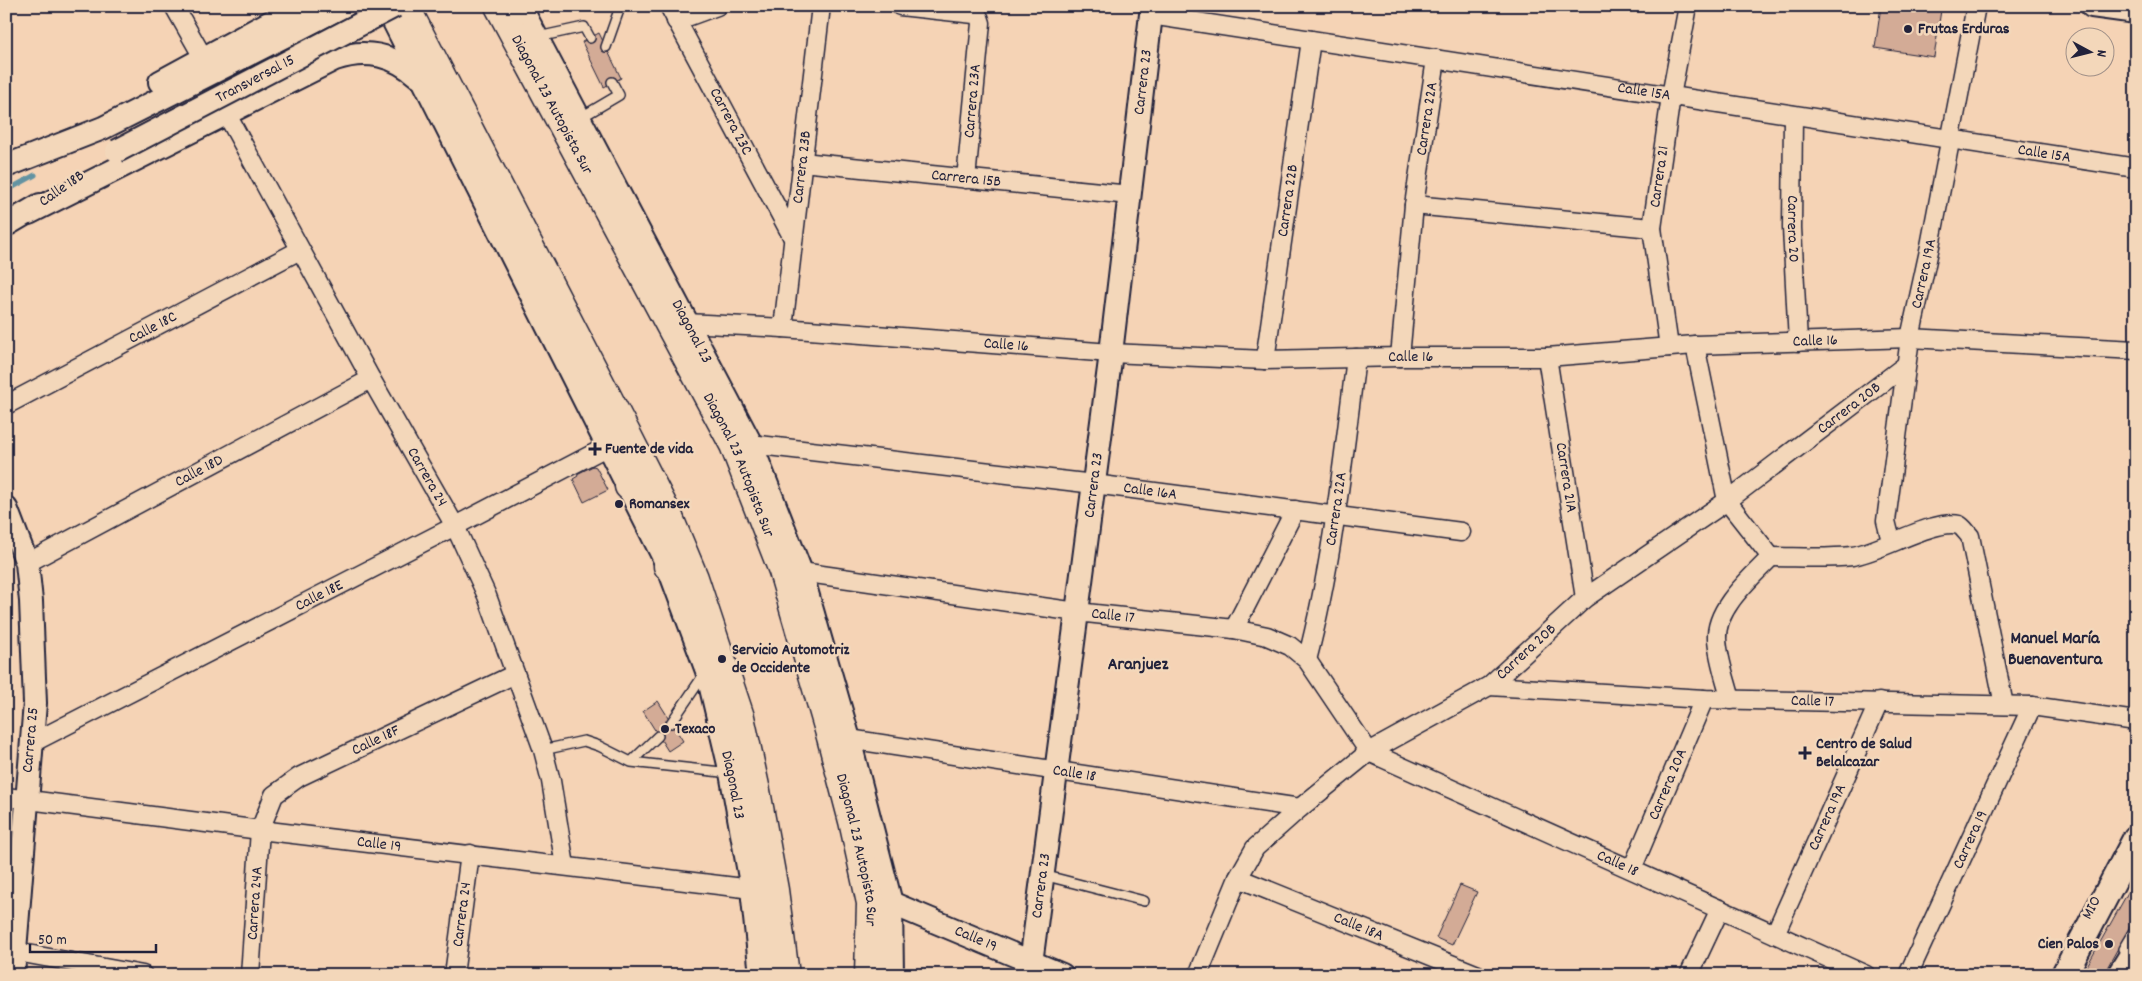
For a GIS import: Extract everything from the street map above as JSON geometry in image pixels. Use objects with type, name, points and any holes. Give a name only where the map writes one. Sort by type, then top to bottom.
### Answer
[{"type":"main road","points":[[405,6],[669,518],[694,578],[740,717],[756,791],[763,890],[785,975]]},
{"type":"main road","name":"Diagonal 23 Autopista Sur","points":[[499,6],[734,445],[783,571],[834,746],[853,821],[881,903],[877,970]]},
{"type":"main road","points":[[629,486],[669,518]]},
{"type":"main road","points":[[668,566],[669,518]]},
{"type":"main road","points":[[2064,975],[2136,838]]},
{"type":"street","points":[[174,6],[204,59]]},
{"type":"street","points":[[6,166],[300,6]]},
{"type":"street","name":"Transversal 15","points":[[6,166],[103,128],[344,6]]},
{"type":"street","name":"Diagonal 23","points":[[386,6],[668,566],[707,671],[731,773],[763,890]]},
{"type":"street","name":"Transversal 15","points":[[116,151],[395,6]]},
{"type":"street","points":[[672,13],[717,6]]},
{"type":"street","name":"Carrera 23B","points":[[783,328],[821,6]]},
{"type":"street","name":"Carrera 23A","points":[[900,6],[974,14],[979,17],[981,23],[966,179]]},
{"type":"street","name":"Carrera 21","points":[[1669,347],[1652,228],[1671,96],[1688,6]]},
{"type":"street","name":"Carrera 19A","points":[[1891,542],[1886,521],[1910,338],[1976,6]]},
{"type":"street","points":[[2092,6],[2136,12]]},
{"type":"street","name":"Calle 15A","points":[[1151,11],[1311,40],[2136,168]]},
{"type":"street","name":"Carrera 23","points":[[1031,962],[1111,353],[1151,11]]},
{"type":"street","name":"Carrera 23C","points":[[672,13],[793,238]]},
{"type":"street","name":"Diagonal 23","points":[[528,18],[751,444],[801,572],[849,739],[881,903]]},
{"type":"street","name":"Carrera 22B","points":[[1265,360],[1311,40]]},
{"type":"street","points":[[29,213],[335,59],[363,53],[385,56],[401,63],[422,78]]},
{"type":"street","name":"Carrera 22A","points":[[1400,357],[1414,205],[1436,59]]},
{"type":"street","name":"Carrera 24","points":[[226,113],[371,379],[455,526],[488,596],[544,750],[552,781],[565,866]]},
{"type":"street","name":"Carrera 20","points":[[1793,114],[1792,228],[1798,342]]},
{"type":"street","name":"Calle 18B","points":[[6,225],[29,213],[116,151]]},
{"type":"street","name":"Carrera 15B","points":[[802,162],[1130,195]]},
{"type":"street","points":[[1414,205],[1652,228]]},
{"type":"street","name":"Calle 18C","points":[[6,405],[300,250]]},
{"type":"street","name":"Calle 16","points":[[686,323],[783,328],[1111,353],[1265,360],[1400,357],[1547,357],[1695,345],[1910,338],[2136,350]]},
{"type":"street","points":[[1695,345],[1727,501],[1770,557]]},
{"type":"street","name":"Carrera 21A","points":[[1547,357],[1585,598]]},
{"type":"street","name":"Carrera 22A","points":[[1307,660],[1317,622],[1336,515],[1356,358]]},
{"type":"street","name":"Carrera 20B","points":[[1198,975],[1238,878],[1256,848],[1300,808],[1370,752],[1489,686],[1585,598],[1727,501],[1906,365]]},
{"type":"street","name":"Calle 18D","points":[[27,563],[371,379]]},
{"type":"street","name":"Calle 16A","points":[[751,444],[1094,484],[1461,532]]},
{"type":"street","name":"Calle 18E","points":[[30,744],[608,446]]},
{"type":"street","name":"Carrera 25","points":[[6,508],[27,563],[31,601],[35,703],[30,744],[16,798],[11,951],[13,975]]},
{"type":"street","points":[[1234,629],[1295,510]]},
{"type":"street","points":[[1731,700],[1717,639],[1718,623],[1724,609],[1770,557],[1852,556],[1949,524],[1961,526],[1970,536],[2004,705]]},
{"type":"street","name":"Calle 17","points":[[801,572],[1077,612],[1234,629],[1267,636],[1290,646],[1307,660],[1370,752]]},
{"type":"street","name":"Calle 18F","points":[[260,830],[274,795],[299,777],[515,674]]},
{"type":"street","name":"Calle 17","points":[[1489,686],[1731,700],[2032,706],[2136,721]]},
{"type":"street","name":"Carrera 20A","points":[[1632,869],[1704,699]]},
{"type":"street","name":"Carrera 19A","points":[[1775,934],[1879,702]]},
{"type":"street","name":"Carrera 19","points":[[1908,975],[2032,706]]},
{"type":"street","name":"Calle 18","points":[[849,739],[1300,808]]},
{"type":"street","name":"Calle 18","points":[[1370,752],[1866,975]]},
{"type":"street","name":"Calle 19","points":[[16,798],[260,830],[763,890]]},
{"type":"street","name":"Carrera 24A","points":[[250,975],[260,830]]},
{"type":"street","name":"Carrera 24","points":[[454,975],[470,854]]},
{"type":"street","name":"Calle 18A","points":[[1238,878],[1478,975]]},
{"type":"street","points":[[761,975],[763,890]]},
{"type":"street","name":"Calle 19","points":[[881,903],[1062,975]]},
{"type":"street","points":[[1689,975],[1720,909]]},
{"type":"street","points":[[11,951],[143,975]]},
{"type":"lane","points":[[606,47],[618,10]]},
{"type":"lane","points":[[528,18],[584,27],[590,38]]},
{"type":"lane","points":[[579,118],[619,95],[612,82]]},
{"type":"lane","points":[[671,723],[707,671]]},
{"type":"lane","points":[[631,762],[658,736]]},
{"type":"lane","points":[[544,750],[584,741],[599,746],[631,762],[731,773]]},
{"type":"lane","name":"MIO","points":[[2074,975],[2136,854]]},
{"type":"lane","points":[[1043,875],[1144,901]]},
{"type":"lane","points":[[2124,961],[2136,927]]},
{"type":"building","name":"Frutas Erduras","points":[[1881,6],[1916,6],[1941,10],[1934,57],[1875,48]]},
{"type":"building","points":[[599,33],[621,78],[604,87],[582,42]]},
{"type":"building","points":[[593,466],[596,467],[608,490],[584,502],[573,479],[578,476],[577,474]]},
{"type":"building","name":"Texaco","points":[[658,701],[683,741],[668,751],[643,711]]},
{"type":"building","name":"Cien Palos","points":[[2136,878],[2136,916],[2103,975],[2085,975],[2083,973]]},
{"type":"building","points":[[1460,885],[1477,892],[1452,945],[1436,938]]},
{"type":"waterway","points":[[6,191],[35,175]]},
{"type":"place","name":"Frutas Erduras","points":[[1908,29]]},
{"type":"place","name":"Fuente de vida","points":[[595,449]]},
{"type":"place","name":"Romansex","points":[[619,504]]},
{"type":"place","name":"Servicio Automotriz de Occidente","points":[[722,659]]},
{"type":"place","name":"Texaco","points":[[665,729]]},
{"type":"place","name":"Centro de Salud Belalcazar","points":[[1805,753]]},
{"type":"place","name":"Cien Palos","points":[[2109,944]]},
{"type":"district","name":"Manuel María Buenaventura","points":[[2055,649]]},
{"type":"district","name":"Aranjuez","points":[[1138,665]]}]
